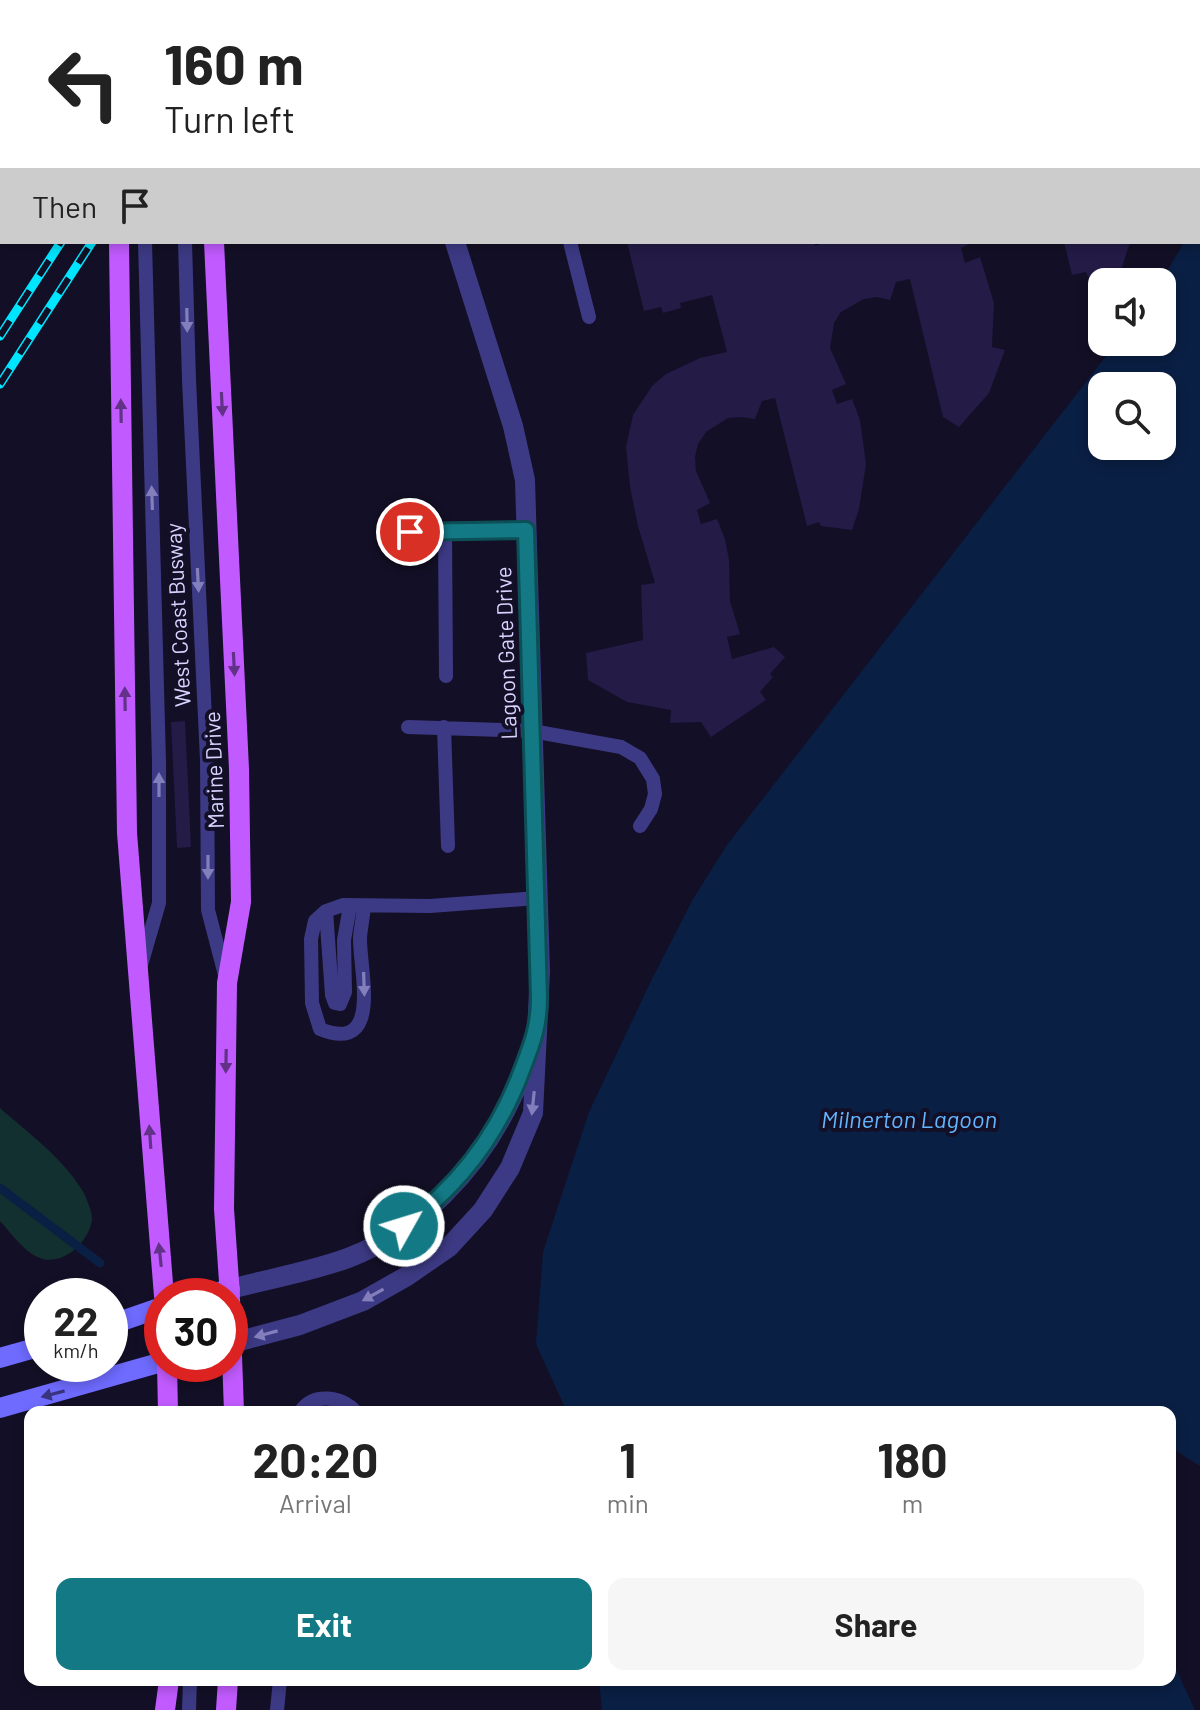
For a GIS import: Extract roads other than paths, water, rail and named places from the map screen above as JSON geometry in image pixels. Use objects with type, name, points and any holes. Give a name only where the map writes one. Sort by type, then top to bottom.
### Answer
[{"type":"main road","points":[[119,244],[127,833],[163,1278]]},
{"type":"main road","name":"Marine Drive","points":[[214,244],[239,769],[241,902],[227,983],[224,1209],[229,1278]]},
{"type":"main road","points":[[0,1358],[24,1351]]},
{"type":"main road","points":[[0,1408],[144,1368]]},
{"type":"main road","points":[[166,1382],[168,1406]]},
{"type":"main road","name":"Marine Drive","points":[[233,1382],[234,1406]]},
{"type":"main road","points":[[165,1710],[168,1686]]},
{"type":"main road","points":[[226,1710],[228,1686]]},
{"type":"street","name":"Lagoon Gate Drive","points":[[248,1339],[300,1325],[363,1301],[449,1247],[483,1210],[510,1168],[533,1113],[539,1025],[525,480],[520,452],[456,244]]},
{"type":"street","name":"Lagoon Gate Drive","points":[[248,1289],[347,1258],[383,1241],[424,1211],[457,1180],[486,1145],[512,1099],[539,1025]]},
{"type":"lane","name":"West Coast Busway","points":[[139,973],[159,903],[159,762],[145,244]]},
{"type":"lane","name":"West Coast Busway","points":[[185,244],[207,760],[208,910],[227,983]]},
{"type":"lane","points":[[571,244],[589,317]]},
{"type":"lane","points":[[410,532],[526,530]]},
{"type":"lane","points":[[445,531],[446,676]]},
{"type":"lane","points":[[408,727],[532,731],[621,747],[640,758],[653,779],[655,794],[651,809],[640,826]]},
{"type":"lane","points":[[444,727],[448,846]]},
{"type":"lane","points":[[357,906],[364,1010],[362,1021],[356,1028],[331,1034],[320,1029],[312,1003],[311,939],[315,921],[326,911],[333,907],[357,906],[430,906],[537,898]]},
{"type":"lane","points":[[326,911],[332,995],[335,1003],[340,1004],[345,992],[344,940],[357,906]]},
{"type":"lane","points":[[304,1406],[319,1398],[338,1399],[348,1406]]},
{"type":"lane","points":[[189,1710],[190,1686]]},
{"type":"lane","points":[[277,1710],[279,1686]]},
{"type":"water","name":"Milnerton Lagoon","points":[[1183,244],[1200,244],[1200,1466],[1176,1451],[1176,1406],[564,1406],[536,1344],[543,1252],[589,1112],[651,981],[693,899],[727,845],[1088,379],[1088,460],[1176,460],[1176,372],[1094,372],[1106,356],[1176,356],[1176,268],[1169,268]]},
{"type":"water","points":[[1176,1669],[1195,1710],[602,1710],[600,1686],[1176,1686]]},
{"type":"waterway","points":[[0,1188],[100,1263]]},
{"type":"railway","points":[[0,336],[60,244]]},
{"type":"railway","points":[[0,384],[91,244]]}]
